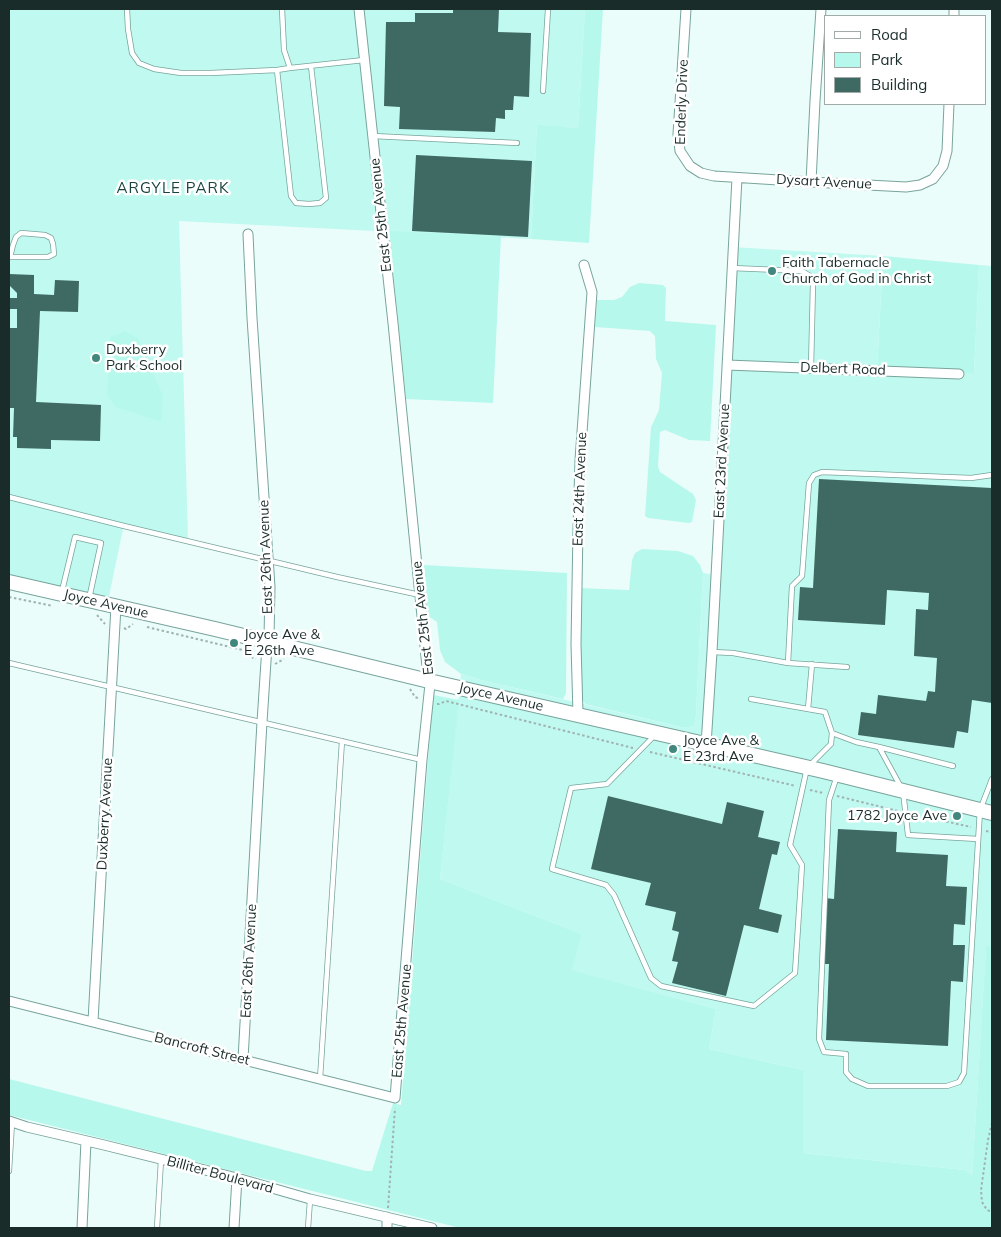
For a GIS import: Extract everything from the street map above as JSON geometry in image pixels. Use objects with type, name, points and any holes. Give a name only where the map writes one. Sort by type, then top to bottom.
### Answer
[{"type":"street","name":"East 25th Avenue","points":[[359,9],[430,684],[422,760],[395,1098]]},
{"type":"street","name":"Enderly Drive","points":[[686,9],[678,134],[680,151],[690,166],[701,173],[714,176]]},
{"type":"street","points":[[812,182],[821,9]]},
{"type":"street","name":"Dysart Avenue","points":[[714,176],[906,187],[920,185],[933,179],[944,166],[947,151],[949,105]]},
{"type":"street","name":"East 23rd Avenue","points":[[706,745],[737,178]]},
{"type":"street","name":"East 26th Avenue","points":[[243,1060],[262,722],[269,638],[270,586],[248,234]]},
{"type":"street","name":"East 24th Avenue","points":[[578,714],[576,644],[580,460],[592,292],[584,265]]},
{"type":"street","name":"Delbert Road","points":[[727,366],[958,374]]},
{"type":"street","name":"Joyce Avenue","points":[[9,582],[986,811]]},
{"type":"street","name":"Duxberry Avenue","points":[[93,1021],[116,606]]},
{"type":"street","name":"Bancroft Street","points":[[9,1000],[395,1098]]},
{"type":"street","name":"Billiter Boulevard","points":[[10,1122],[237,1178],[310,1199],[432,1228]]},
{"type":"street","points":[[82,1228],[86,1141]]},
{"type":"street","points":[[234,1228],[237,1178]]},
{"type":"street","points":[[386,1228],[387,1217]]},
{"type":"lane","points":[[127,9],[132,53],[139,63],[154,70],[211,74],[277,70],[364,60]]},
{"type":"lane","points":[[282,9],[284,50],[290,68]]},
{"type":"lane","points":[[543,91],[548,9]]},
{"type":"lane","points":[[277,70],[291,196],[296,203],[320,203],[326,198],[311,66]]},
{"type":"lane","points":[[372,136],[517,142]]},
{"type":"lane","points":[[21,233],[45,235],[51,238],[54,244],[54,254],[48,257],[10,257],[16,237],[21,233]]},
{"type":"lane","points":[[732,268],[802,271],[810,276],[813,284],[812,368]]},
{"type":"lane","points":[[788,663],[792,586],[802,576],[809,483],[814,475],[822,472],[971,478],[992,475]]},
{"type":"lane","points":[[9,496],[124,526],[420,595]]},
{"type":"lane","points":[[61,593],[75,537],[101,543],[89,600]]},
{"type":"lane","points":[[712,652],[733,653],[788,663],[847,667]]},
{"type":"lane","points":[[9,663],[422,760]]},
{"type":"lane","points":[[808,709],[812,664]]},
{"type":"lane","points":[[657,733],[607,784],[570,788],[552,869],[606,885],[614,895],[651,978],[660,986],[754,1006],[795,973],[802,864],[790,845],[807,768],[830,744],[832,733],[825,712],[751,699]]},
{"type":"lane","points":[[832,733],[856,742],[953,766]]},
{"type":"lane","points":[[320,1079],[342,742]]},
{"type":"lane","points":[[879,747],[902,791],[908,836],[978,840]]},
{"type":"lane","points":[[837,775],[829,800],[819,1039],[824,1052],[846,1054],[846,1072],[852,1079],[868,1086],[947,1086],[959,1082],[964,1073],[979,829],[986,811],[992,779]]},
{"type":"lane","points":[[9,1171],[10,1122]]},
{"type":"lane","points":[[157,1228],[161,1159]]},
{"type":"lane","points":[[308,1228],[310,1199]]},
{"type":"path","points":[[9,597],[53,606]]},
{"type":"path","points":[[97,615],[104,624],[126,629],[132,624]]},
{"type":"path","points":[[142,626],[247,651],[253,658],[276,664],[284,659]]},
{"type":"path","points":[[410,688],[415,697],[439,704],[446,700],[640,750],[992,832]]},
{"type":"path","name":"East 25th Avenue","points":[[387,1217],[395,1098]]},
{"type":"path","points":[[992,1124],[981,1190],[982,1202],[987,1210],[992,1212]]},
{"type":"shaded area","points":[[9,9],[585,9],[578,128],[537,126],[531,239],[179,221],[188,539],[124,524],[107,606],[9,582]]},
{"type":"shaded area","points":[[732,247],[883,256],[877,370],[974,374],[979,265],[992,266],[992,947],[986,947],[972,1177],[965,1170],[803,1153],[803,1070],[709,1049],[716,1009],[571,970],[582,934],[440,879],[461,674],[685,728],[694,726],[703,573],[715,575]]},
{"type":"green space","points":[[585,9],[603,9],[589,243],[531,239],[537,125],[578,128]]},
{"type":"green space","points":[[389,231],[501,236],[493,403],[406,399]]},
{"type":"green space","points":[[883,256],[979,265],[974,374],[877,370]]},
{"type":"green space","points":[[639,283],[663,285],[666,288],[665,321],[716,325],[710,441],[689,440],[665,430],[660,432],[658,466],[660,472],[693,494],[696,500],[692,522],[689,523],[648,518],[645,516],[651,427],[659,410],[662,373],[656,359],[655,336],[650,331],[595,327],[597,300],[614,300],[622,297],[630,287]]},
{"type":"green space","points":[[125,331],[138,338],[163,396],[161,422],[116,407],[107,395],[110,337]]},
{"type":"green space","points":[[642,549],[678,551],[693,556],[703,573],[694,726],[685,728],[585,704],[579,692],[579,588],[629,590],[632,560],[635,553]]},
{"type":"green space","points":[[424,565],[567,573],[566,693],[563,699],[461,674],[445,662],[440,650],[437,622],[428,616]]},
{"type":"green space","points":[[433,695],[459,700],[440,879],[582,934],[572,970],[716,1009],[709,1049],[803,1070],[803,1153],[965,1170],[972,1176],[986,946],[992,947],[992,1228],[460,1228],[9,1115],[9,1079],[372,1171],[393,1103],[401,1105]]},
{"type":"building","points":[[453,9],[499,9],[498,32],[531,33],[529,97],[514,96],[513,110],[505,110],[505,119],[496,118],[495,132],[399,129],[400,107],[384,106],[386,22],[415,22],[415,13],[453,13]]},
{"type":"building","points":[[416,155],[532,161],[528,237],[412,231]]},
{"type":"building","name":"Duxberry Park School","points":[[9,274],[34,275],[34,294],[54,295],[55,280],[79,281],[78,312],[40,311],[36,402],[101,405],[100,441],[51,440],[51,449],[17,448],[17,437],[13,437],[14,408],[9,408],[9,328],[17,328],[17,309],[9,309],[9,298],[17,298],[17,293],[9,285]]},
{"type":"building","points":[[819,479],[992,488],[992,703],[972,700],[968,733],[957,731],[954,748],[858,735],[861,712],[876,714],[878,695],[926,701],[928,691],[935,692],[937,658],[914,656],[916,609],[928,610],[929,593],[887,590],[885,625],[798,620],[800,587],[813,588]]},
{"type":"building","points":[[608,796],[722,824],[727,802],[764,811],[758,837],[780,842],[777,855],[772,854],[759,909],[782,915],[778,933],[744,925],[726,996],[672,983],[678,962],[672,961],[679,932],[672,930],[676,912],[645,905],[651,883],[591,869]]},
{"type":"building","points":[[838,829],[897,832],[896,852],[948,855],[946,886],[967,887],[965,925],[954,924],[953,945],[965,945],[963,982],[951,981],[948,1046],[826,1040],[829,964],[822,964],[825,898],[834,899]]},
{"type":"place","name":"Faith Tabernacle Church of God in Christ","points":[[772,271]]},
{"type":"place","name":"Duxberry Park School","points":[[96,358]]},
{"type":"place","name":"Joyce Ave & E 26th Ave","points":[[234,643]]},
{"type":"place","name":"Joyce Ave & E 23rd Ave","points":[[673,749]]},
{"type":"place","name":"1782 Joyce Ave","points":[[957,816]]},
{"type":"district","name":"ARGYLE PARK","points":[[173,188]]}]
